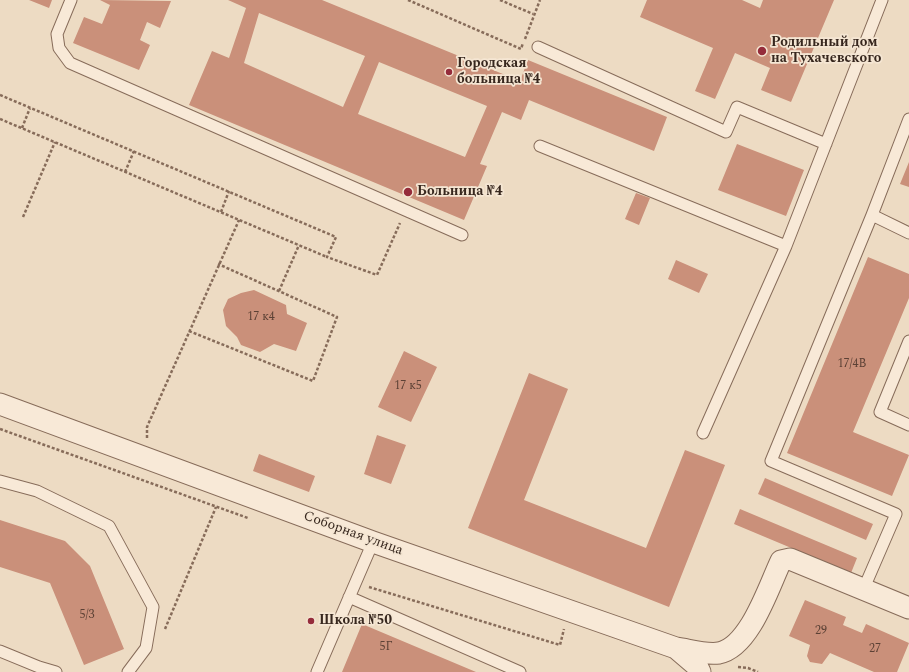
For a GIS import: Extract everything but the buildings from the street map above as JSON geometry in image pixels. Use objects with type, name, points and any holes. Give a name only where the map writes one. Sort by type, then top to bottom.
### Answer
[{"type":"street","name":"Соборная улица","points":[[0,404],[373,542],[676,648],[697,666],[700,672]]},
{"type":"street","points":[[676,648],[707,653],[720,652],[731,647],[751,625],[781,561],[785,558],[790,558],[909,608]]},
{"type":"lane","points":[[71,0],[57,34],[59,48],[70,63],[462,235]]},
{"type":"lane","points":[[702,433],[786,246],[882,0]]},
{"type":"lane","points":[[538,47],[726,132],[737,107],[826,144]]},
{"type":"lane","points":[[864,588],[896,514],[771,461],[872,215],[909,119]]},
{"type":"lane","points":[[540,146],[786,246]]},
{"type":"lane","points":[[872,215],[909,233]]},
{"type":"lane","points":[[909,341],[880,412],[909,425]]},
{"type":"lane","points":[[0,481],[37,491],[109,526],[153,607],[146,648],[128,672]]},
{"type":"lane","points":[[317,672],[373,542]]},
{"type":"lane","points":[[349,597],[520,672]]},
{"type":"lane","points":[[0,651],[39,668],[56,672]]},
{"type":"path","points":[[408,0],[521,49],[540,0]]},
{"type":"path","points":[[500,0],[534,14]]},
{"type":"path","points":[[0,95],[336,237],[327,257]]},
{"type":"path","points":[[22,128],[30,108]]},
{"type":"path","points":[[0,119],[327,257],[376,275],[406,210]]},
{"type":"path","points":[[23,217],[54,142]]},
{"type":"path","points":[[125,172],[134,151]]},
{"type":"path","points":[[221,212],[229,192]]},
{"type":"path","points":[[147,427],[218,264],[239,220]]},
{"type":"path","points":[[280,291],[299,245]]},
{"type":"path","points":[[189,332],[313,381],[337,317],[218,264]]},
{"type":"path","points":[[163,634],[216,507]]},
{"type":"place","name":"Родильный дом на Тухачевского","points":[[762,51]]},
{"type":"place","name":"Городская больница №4","points":[[449,72]]},
{"type":"place","name":"Больница №4","points":[[408,192]]},
{"type":"place","name":"Школа №50","points":[[311,621]]}]
